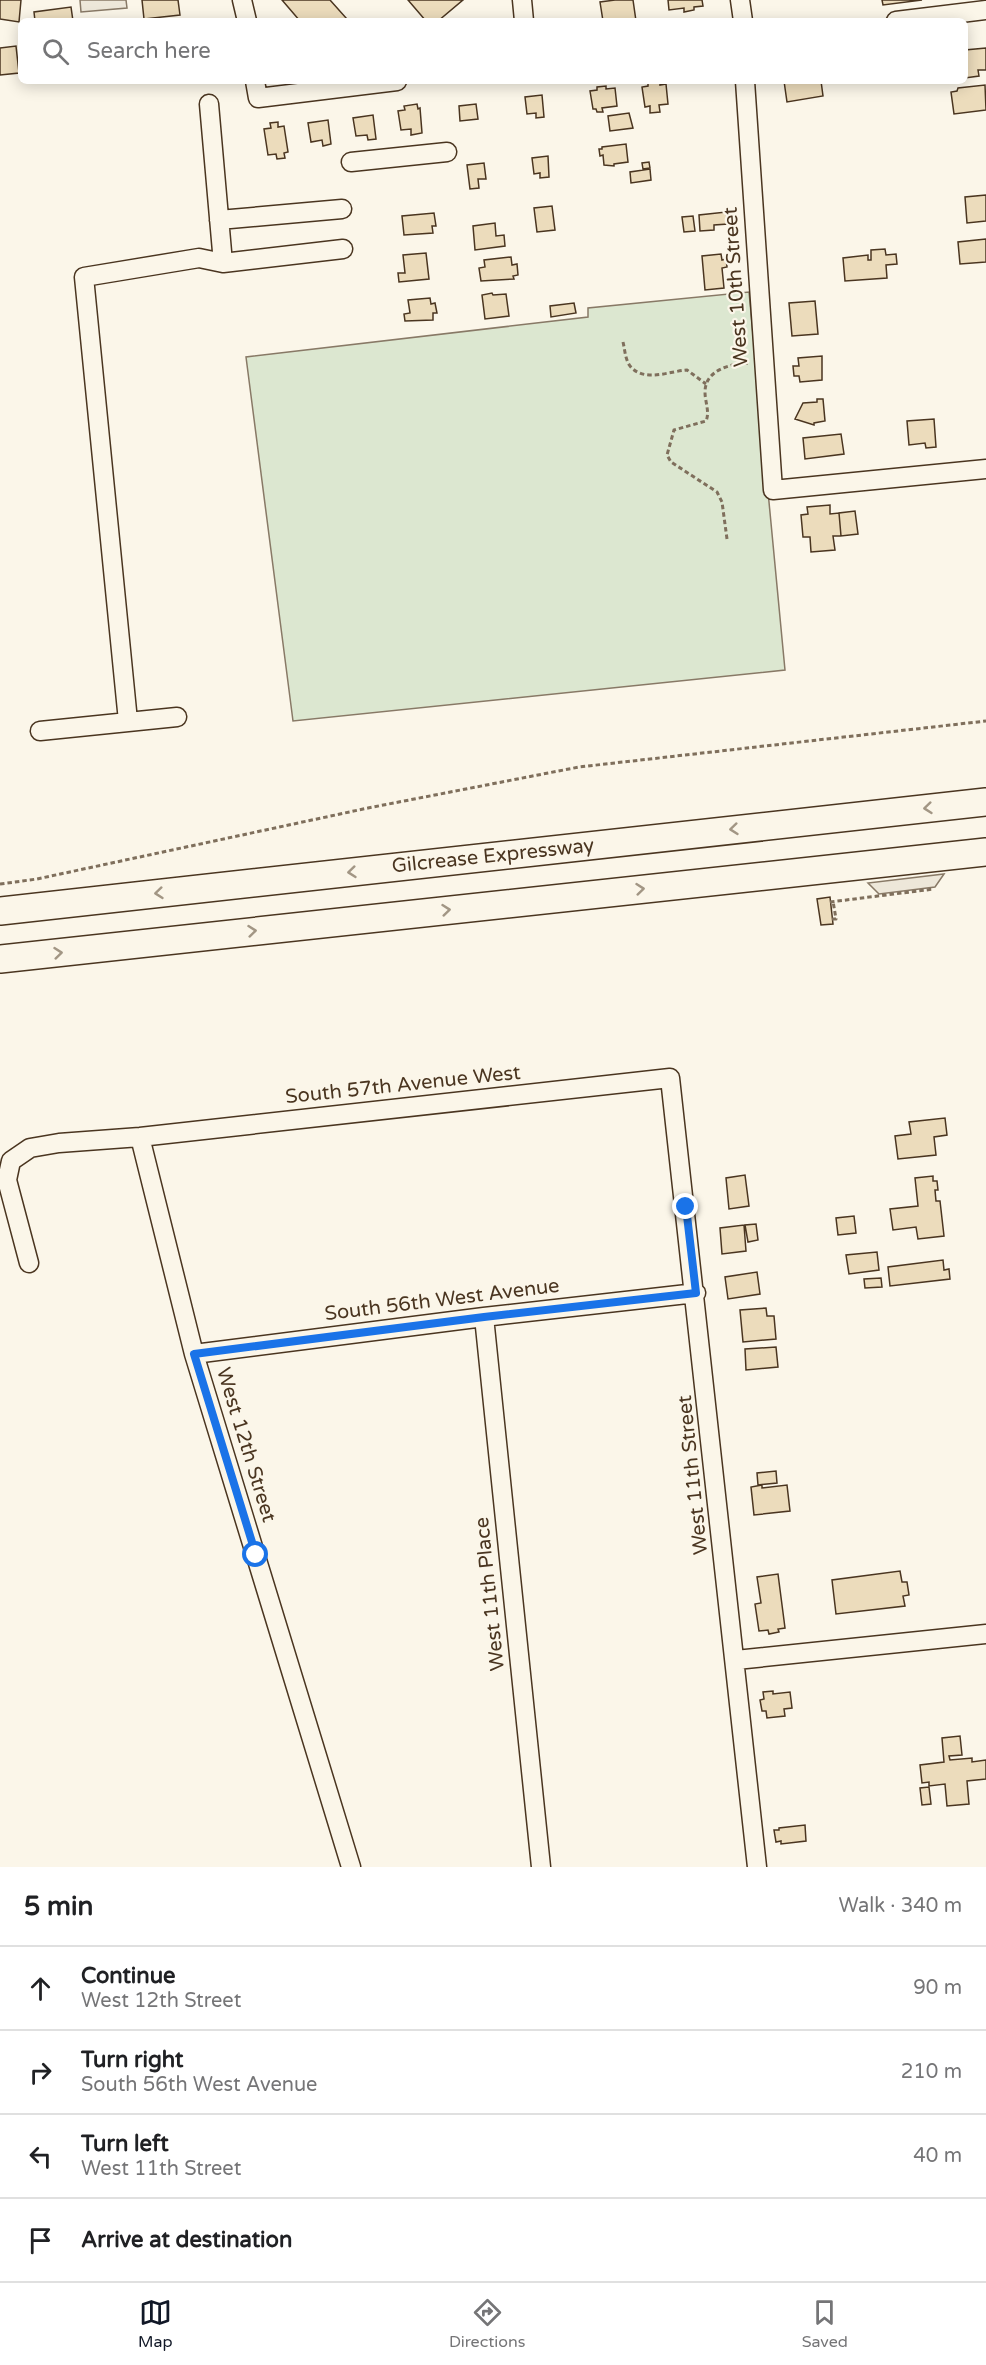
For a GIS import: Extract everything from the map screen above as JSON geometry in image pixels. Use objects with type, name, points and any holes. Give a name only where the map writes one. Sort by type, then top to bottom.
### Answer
[{"type":"highway","name":"Gilcrease Expressway","points":[[0,911],[986,802]]},
{"type":"highway","points":[[0,959],[986,852]]},
{"type":"street","points":[[242,0],[246,18]]},
{"type":"street","points":[[522,0],[524,18]]},
{"type":"street","points":[[740,0],[743,18]]},
{"type":"street","points":[[921,18],[986,10]]},
{"type":"street","points":[[257,90],[350,84]]},
{"type":"street","name":"West 10th Street","points":[[745,84],[773,490],[986,469]]},
{"type":"street","points":[[209,104],[223,263]]},
{"type":"street","points":[[351,162],[447,152]]},
{"type":"street","points":[[219,220],[342,209]]},
{"type":"street","points":[[128,721],[84,277],[199,258],[223,263],[343,249]]},
{"type":"street","points":[[40,731],[177,717]]},
{"type":"street","name":"South 57th Avenue West","points":[[29,1263],[7,1180],[11,1161],[30,1148],[49,1144],[140,1137],[670,1078]]},
{"type":"street","name":"West 11th Street","points":[[670,1078],[696,1293],[757,1867]]},
{"type":"street","name":"West 12th Street","points":[[140,1137],[194,1354],[351,1867]]},
{"type":"street","name":"South 56th West Avenue","points":[[194,1354],[696,1293]]},
{"type":"street","name":"West 11th Place","points":[[484,1317],[541,1867]]},
{"type":"street","points":[[736,1660],[986,1634]]},
{"type":"path","points":[[623,342],[629,364],[637,370],[654,376],[687,370],[706,384]]},
{"type":"path","points":[[727,539],[722,502],[717,492],[670,462],[667,455],[674,430],[706,420],[708,417],[706,384],[711,376],[732,365],[764,362]]},
{"type":"path","points":[[0,884],[38,879],[368,808],[579,767],[986,721]]},
{"type":"path","points":[[832,919],[836,919],[832,902],[934,889]]},
{"type":"green space","points":[[749,292],[785,670],[293,721],[246,357],[588,317],[588,308]]},
{"type":"shaded area","points":[[80,0],[126,0],[127,8],[81,12]]},
{"type":"shaded area","points":[[944,874],[935,887],[879,894],[868,883]]},
{"type":"building","points":[[0,0],[21,0],[18,22],[0,19]]},
{"type":"building","points":[[142,0],[178,0],[180,15],[144,18]]},
{"type":"building","points":[[282,0],[330,0],[346,18],[297,18]]},
{"type":"building","points":[[408,0],[463,0],[442,18],[423,18]]},
{"type":"building","points":[[633,0],[636,18],[603,18],[600,2]]},
{"type":"building","points":[[668,0],[702,0],[703,6],[684,12],[684,8],[669,10]]},
{"type":"building","points":[[882,0],[922,0],[883,5]]},
{"type":"building","points":[[71,7],[73,18],[35,18],[34,12]]},
{"type":"building","points":[[16,46],[18,73],[0,75],[0,48]]},
{"type":"building","points":[[986,48],[986,70],[978,70],[979,76],[968,78],[968,50]]},
{"type":"building","points":[[648,84],[666,84],[668,104],[659,105],[660,112],[650,113],[650,106],[645,107],[642,87]]},
{"type":"building","points":[[784,84],[821,84],[823,96],[787,102]]},
{"type":"building","points":[[985,85],[986,110],[954,114],[951,92],[957,91],[958,88]]},
{"type":"building","points":[[606,86],[606,89],[615,88],[617,106],[602,108],[603,112],[597,112],[593,109],[590,91]]},
{"type":"building","points":[[542,95],[544,117],[536,118],[536,113],[527,114],[525,97]]},
{"type":"building","points":[[417,104],[418,109],[420,108],[422,133],[411,135],[411,129],[401,130],[398,111],[405,110],[404,106]]},
{"type":"building","points":[[476,104],[478,119],[460,121],[459,106]]},
{"type":"building","points":[[629,113],[633,128],[610,131],[608,116]]},
{"type":"building","points":[[373,115],[376,139],[368,140],[367,135],[356,136],[353,118]]},
{"type":"building","points":[[328,120],[331,144],[323,146],[322,140],[311,142],[308,123]]},
{"type":"building","points":[[278,122],[278,127],[284,126],[288,152],[284,153],[285,158],[277,159],[276,154],[268,155],[264,129],[271,128],[270,123]]},
{"type":"building","points":[[626,144],[628,162],[614,164],[614,166],[604,165],[603,155],[600,156],[599,149]]},
{"type":"building","points":[[548,156],[549,177],[540,178],[540,173],[534,174],[532,158]]},
{"type":"building","points":[[649,162],[650,168],[643,169],[642,163]]},
{"type":"building","points":[[484,163],[486,179],[478,179],[479,188],[470,189],[467,165]]},
{"type":"building","points":[[650,169],[651,180],[631,183],[630,172]]},
{"type":"building","points":[[986,195],[986,221],[967,223],[965,197]]},
{"type":"building","points":[[552,206],[555,230],[537,232],[534,208]]},
{"type":"building","points":[[726,212],[728,224],[714,225],[714,230],[700,231],[699,215]]},
{"type":"building","points":[[434,213],[436,226],[432,226],[433,233],[404,235],[402,216]]},
{"type":"building","points":[[693,216],[695,231],[684,232],[682,217]]},
{"type":"building","points":[[495,223],[496,236],[504,235],[505,246],[475,250],[473,226]]},
{"type":"building","points":[[986,239],[986,262],[960,264],[958,242]]},
{"type":"building","points":[[885,249],[886,255],[896,254],[897,264],[886,265],[887,278],[845,281],[843,258],[868,255],[868,260],[871,260],[871,250]]},
{"type":"building","points":[[426,253],[429,279],[399,282],[398,273],[405,273],[403,255]]},
{"type":"building","points":[[721,254],[722,260],[726,259],[727,267],[722,268],[724,288],[705,290],[702,256]]},
{"type":"building","points":[[511,257],[512,265],[517,264],[518,275],[513,276],[514,279],[481,281],[479,268],[485,267],[484,260]]},
{"type":"building","points":[[492,293],[493,295],[506,294],[509,316],[485,319],[482,295]]},
{"type":"building","points":[[430,298],[431,304],[435,303],[437,313],[433,313],[433,320],[405,321],[404,314],[410,313],[408,300]]},
{"type":"building","points":[[815,301],[818,334],[792,336],[789,303]]},
{"type":"building","points":[[574,303],[576,313],[551,317],[550,306]]},
{"type":"building","points":[[822,356],[822,380],[800,382],[799,376],[794,376],[793,366],[799,366],[798,358]]},
{"type":"building","points":[[817,399],[823,399],[825,421],[814,423],[814,425],[795,419],[803,403],[817,402]]},
{"type":"building","points":[[934,419],[936,447],[926,448],[925,443],[909,445],[907,421]]},
{"type":"building","points":[[841,434],[844,454],[805,459],[803,438]]},
{"type":"building","points":[[830,505],[830,514],[839,513],[841,536],[833,536],[835,550],[811,552],[810,537],[803,537],[801,515],[808,514],[807,507]]},
{"type":"building","points":[[855,511],[858,534],[841,536],[839,513]]},
{"type":"building","points":[[830,897],[833,924],[821,925],[817,899]]},
{"type":"building","points":[[945,1118],[947,1135],[934,1137],[936,1155],[898,1159],[895,1136],[911,1134],[909,1122]]},
{"type":"building","points":[[745,1175],[749,1206],[729,1209],[726,1178]]},
{"type":"building","points":[[933,1176],[933,1181],[937,1181],[936,1201],[940,1201],[944,1236],[918,1239],[916,1227],[893,1230],[890,1209],[918,1206],[915,1178]]},
{"type":"building","points":[[854,1216],[856,1233],[838,1235],[836,1218]]},
{"type":"building","points":[[756,1224],[758,1240],[748,1242],[745,1225]]},
{"type":"building","points":[[744,1225],[746,1251],[722,1254],[720,1228]]},
{"type":"building","points":[[877,1252],[879,1270],[849,1274],[846,1255]]},
{"type":"building","points":[[943,1260],[944,1270],[949,1269],[950,1279],[890,1286],[888,1267]]},
{"type":"building","points":[[757,1272],[760,1294],[728,1299],[725,1277]]},
{"type":"building","points":[[881,1278],[882,1287],[865,1288],[864,1279]]},
{"type":"building","points":[[766,1308],[767,1316],[774,1316],[776,1339],[743,1342],[740,1310]]},
{"type":"building","points":[[776,1347],[778,1367],[746,1370],[745,1349]]},
{"type":"building","points":[[776,1471],[777,1483],[758,1485],[757,1473]]},
{"type":"building","points":[[762,1485],[762,1488],[787,1485],[790,1511],[754,1515],[751,1487]]},
{"type":"building","points":[[900,1571],[902,1582],[907,1582],[909,1595],[903,1596],[905,1606],[836,1614],[832,1580]]},
{"type":"building","points":[[778,1574],[785,1628],[769,1634],[768,1630],[759,1631],[755,1604],[761,1603],[757,1577]]},
{"type":"building","points":[[773,1691],[773,1694],[790,1692],[792,1708],[784,1709],[785,1716],[767,1718],[766,1711],[762,1711],[760,1700],[764,1699],[763,1692]]},
{"type":"building","points":[[960,1736],[962,1755],[949,1756],[950,1760],[972,1758],[972,1762],[986,1760],[986,1779],[967,1781],[969,1804],[947,1806],[945,1784],[929,1786],[929,1782],[922,1783],[920,1765],[944,1762],[942,1738]]},
{"type":"building","points":[[929,1787],[931,1804],[922,1805],[920,1788]]},
{"type":"building","points":[[805,1825],[806,1841],[781,1844],[781,1841],[776,1842],[774,1830]]},
{"type":"route","points":[[256,1555],[194,1354],[696,1293],[686,1207]]}]
